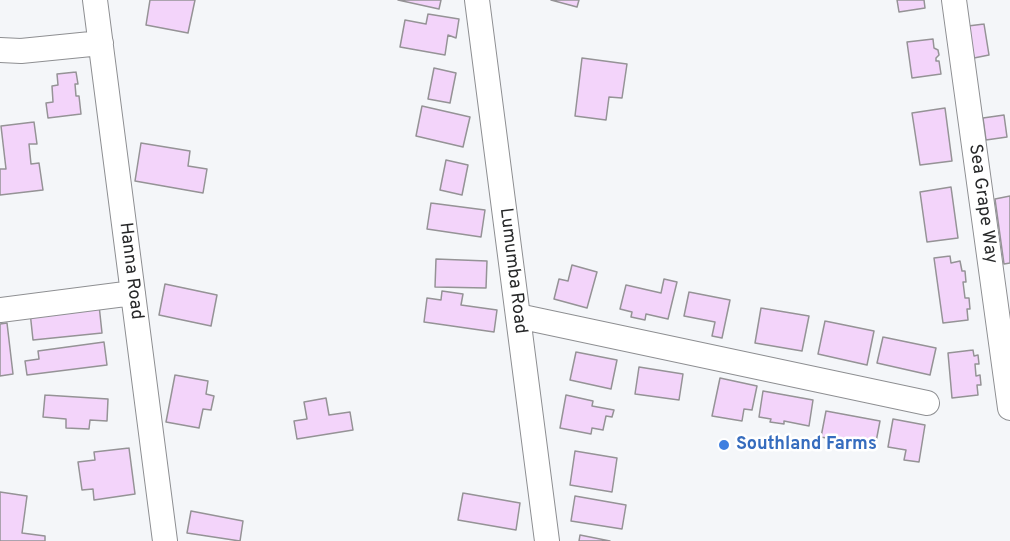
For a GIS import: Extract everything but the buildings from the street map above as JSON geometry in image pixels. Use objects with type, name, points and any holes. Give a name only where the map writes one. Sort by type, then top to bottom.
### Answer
[{"type":"street","name":"Hanna Road","points":[[95,0],[165,541]]},
{"type":"street","name":"Lumumba Road","points":[[477,0],[547,541]]},
{"type":"street","name":"Sea Grape Way","points":[[954,0],[1010,408]]},
{"type":"street","points":[[0,50],[21,51],[101,43]]},
{"type":"street","points":[[0,310],[133,293]]},
{"type":"street","points":[[518,316],[927,403]]},
{"type":"place","name":"Southland Farms","points":[[724,445]]}]
